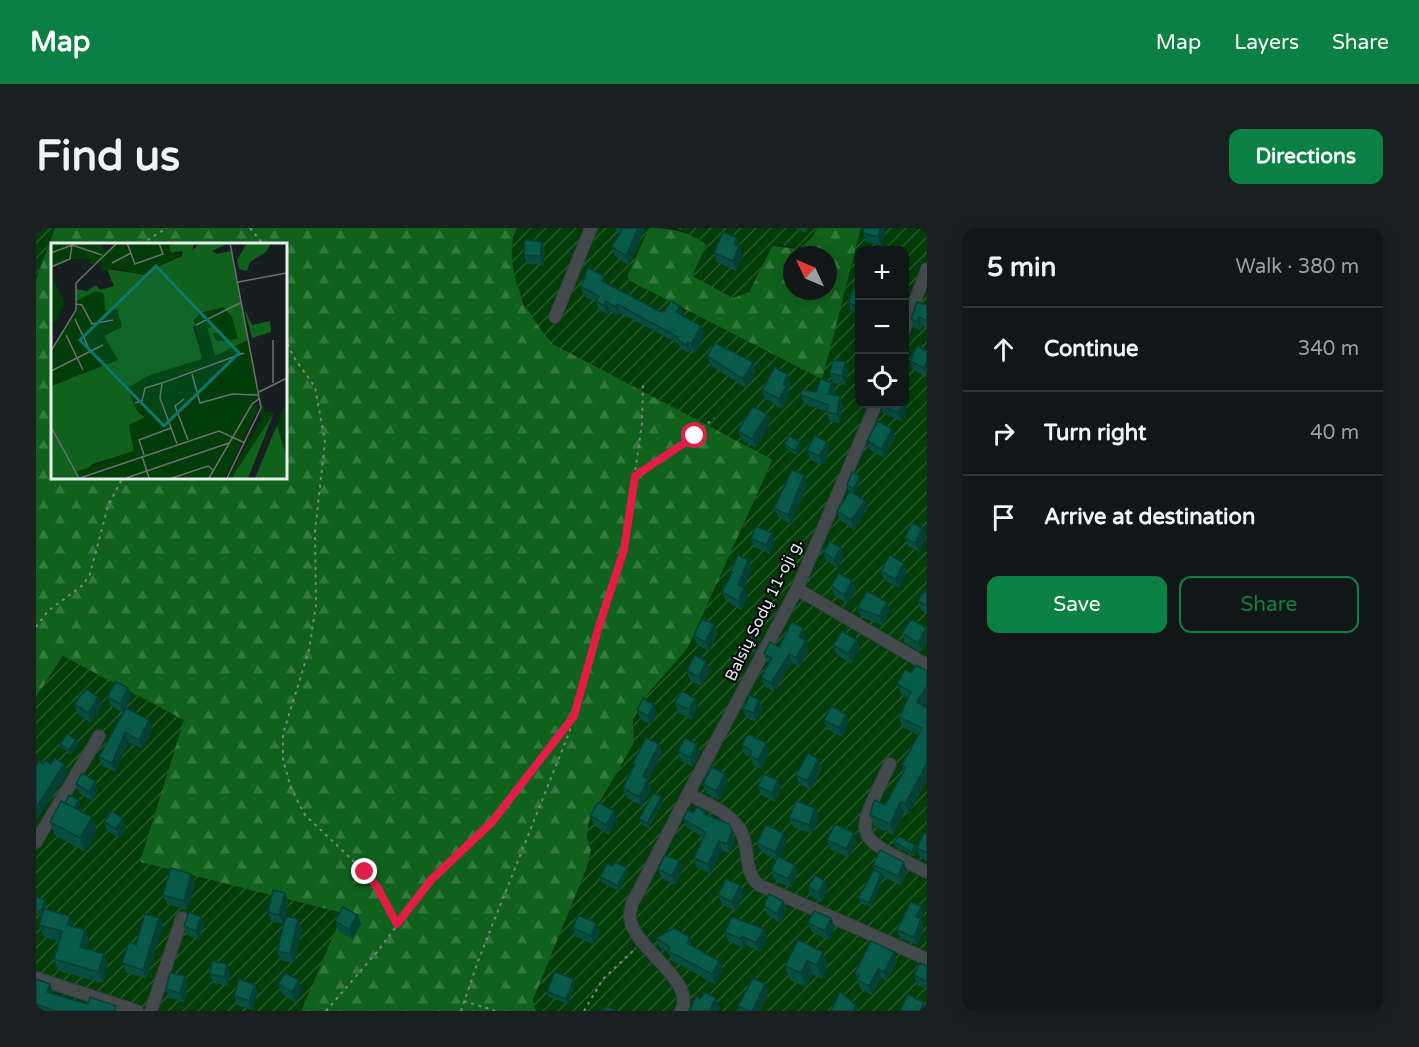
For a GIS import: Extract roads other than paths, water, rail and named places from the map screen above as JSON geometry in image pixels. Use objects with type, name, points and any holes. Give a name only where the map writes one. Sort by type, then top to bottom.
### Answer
[{"type":"street","points":[[555,318],[591,228]]},
{"type":"street","points":[[909,317],[927,269]]},
{"type":"street","name":"Balsių Sodų 11-oji g.","points":[[681,1011],[685,1004],[684,991],[634,931],[630,918],[632,904],[797,589],[874,408]]},
{"type":"street","points":[[797,589],[927,666]]},
{"type":"street","points":[[36,842],[99,736]]},
{"type":"street","points":[[890,764],[863,820],[866,834],[876,847],[927,872]]},
{"type":"street","points":[[688,794],[722,813],[740,829],[749,870],[759,885],[927,959]]},
{"type":"street","points":[[151,1011],[182,918]]},
{"type":"street","points":[[36,978],[137,1011]]}]
